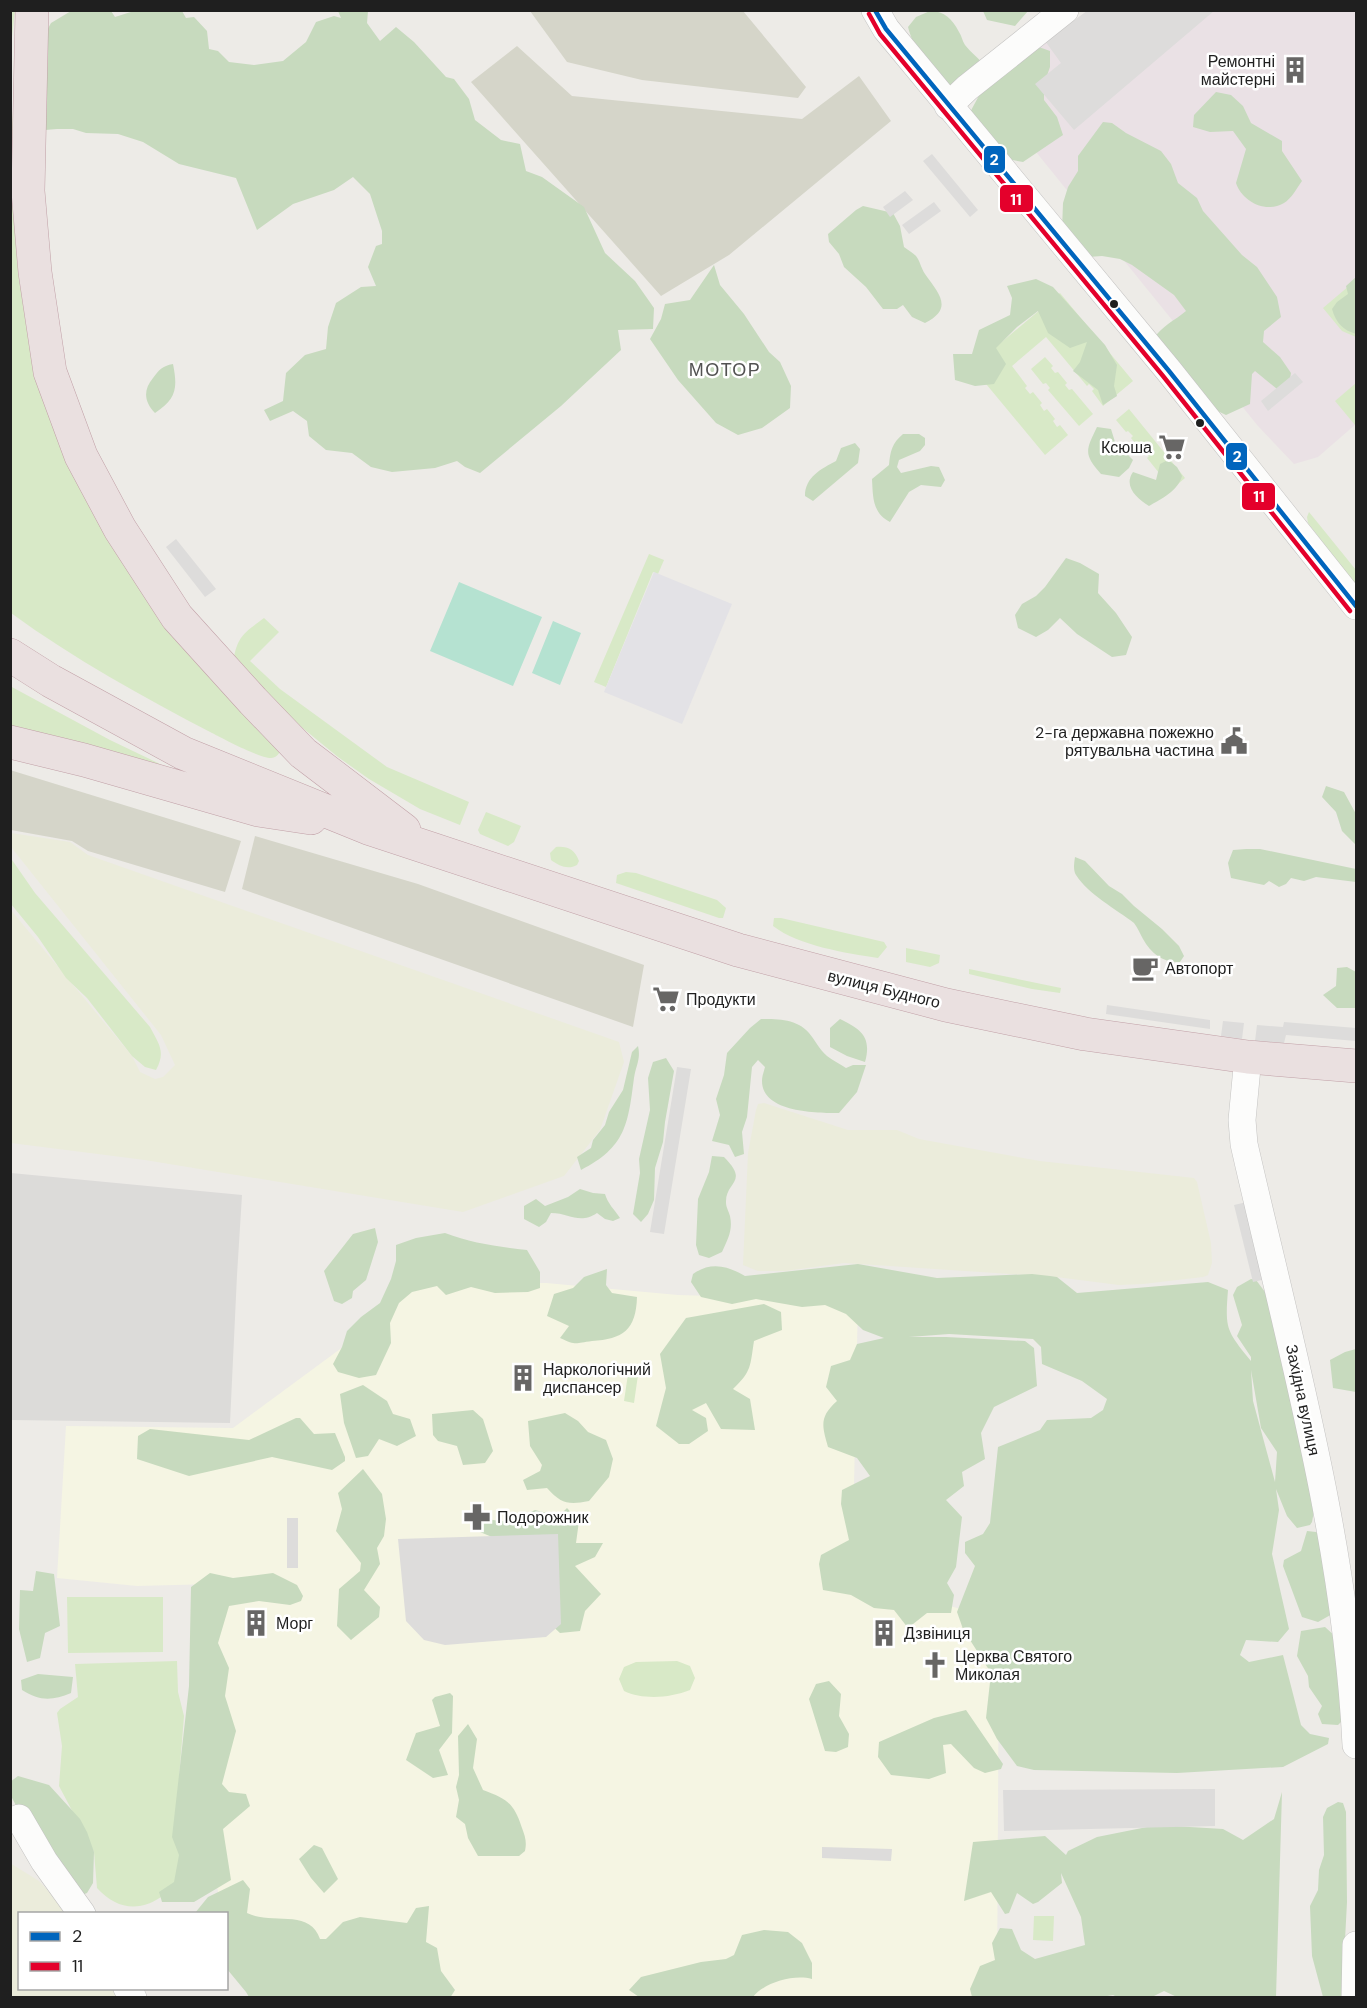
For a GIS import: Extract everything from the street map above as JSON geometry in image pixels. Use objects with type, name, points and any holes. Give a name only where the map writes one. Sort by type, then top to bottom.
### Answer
[{"type":"highway","points":[[32,10],[28,190],[34,272],[50,372],[81,456],[120,529],[177,617],[303,753],[427,847]]},
{"type":"highway","points":[[10,655],[51,681],[183,753],[368,828]]},
{"type":"highway","points":[[10,742],[84,760],[258,810],[368,828]]},
{"type":"highway","name":"вулиця Будного","points":[[368,828],[738,950],[946,1005],[1085,1034],[1248,1057],[1356,1066]]},
{"type":"street","points":[[875,10],[886,29],[1169,371],[1356,606]]},
{"type":"street","points":[[948,105],[1065,10]]},
{"type":"street","name":"Західна вулиця","points":[[1248,1057],[1242,1120],[1244,1144],[1289,1334],[1322,1490],[1344,1611],[1356,1744]]},
{"type":"street","points":[[19,1818],[44,1861],[81,1912]]},
{"type":"street","points":[[1355,1998],[1356,1945]]},
{"type":"shaded area","points":[[530,11],[743,11],[806,87],[798,98],[642,80],[567,62]]},
{"type":"shaded area","points":[[1087,11],[1356,11],[1356,424],[1318,457],[1294,464],[1258,426],[985,89]]},
{"type":"shaded area","points":[[1087,11],[1214,11],[1074,130],[1035,84],[1061,63],[1045,41]]},
{"type":"shaded area","points":[[517,46],[572,96],[802,119],[859,76],[891,121],[729,255],[661,296],[471,82]]},
{"type":"shaded area","points":[[932,154],[978,210],[970,217],[923,161]]},
{"type":"shaded area","points":[[905,191],[913,200],[890,217],[883,207]]},
{"type":"shaded area","points":[[934,202],[941,211],[909,234],[902,225]]},
{"type":"shaded area","points":[[1295,373],[1303,382],[1268,411],[1261,401]]},
{"type":"shaded area","points":[[176,539],[216,589],[205,597],[166,547]]},
{"type":"shaded area","points":[[654,572],[732,604],[682,724],[604,692]]},
{"type":"shaded area","points":[[10,770],[241,841],[225,892],[88,851],[72,841],[11,830]]},
{"type":"shaded area","points":[[11,833],[70,842],[88,855],[619,1042],[624,1062],[600,1130],[564,1176],[463,1212],[145,1160],[11,1143],[10,909],[132,1056],[140,1072],[155,1079],[163,1077],[175,1065],[161,1035],[11,847]]},
{"type":"shaded area","points":[[255,836],[418,884],[644,965],[633,1027],[242,889]]},
{"type":"shaded area","points":[[1107,1005],[1210,1020],[1210,1029],[1106,1014]]},
{"type":"shaded area","points":[[1223,1021],[1244,1023],[1242,1039],[1221,1036]]},
{"type":"shaded area","points":[[1284,1022],[1356,1028],[1356,1041],[1286,1035],[1284,1043],[1255,1041],[1257,1025],[1283,1027]]},
{"type":"shaded area","points":[[677,1067],[691,1069],[664,1234],[650,1232]]},
{"type":"shaded area","points":[[764,1103],[848,1130],[897,1130],[919,1139],[1040,1161],[1194,1178],[1197,1182],[1211,1243],[1212,1263],[1208,1275],[1119,1285],[1056,1277],[844,1263],[785,1271],[758,1271],[743,1265],[748,1153],[756,1110],[758,1104]]},
{"type":"shaded area","points":[[11,1173],[242,1195],[230,1423],[11,1420]]},
{"type":"shaded area","points":[[1247,1202],[1266,1279],[1253,1282],[1234,1205]]},
{"type":"shaded area","points":[[395,1283],[546,1283],[678,1295],[858,1300],[852,1578],[999,1620],[997,1997],[290,1997],[228,1916],[228,1912],[225,1912],[221,1907],[205,1824],[214,1584],[137,1586],[57,1578],[66,1426],[233,1428],[366,1330]]},
{"type":"shaded area","points":[[287,1518],[298,1518],[298,1568],[287,1568]]},
{"type":"shaded area","points":[[558,1534],[561,1624],[546,1637],[445,1645],[424,1640],[406,1621],[398,1539]]},
{"type":"shaded area","points":[[1215,1789],[1215,1826],[1004,1831],[1003,1790]]},
{"type":"shaded area","points":[[822,1847],[892,1849],[891,1861],[822,1858]]},
{"type":"shaded area","points":[[10,1863],[39,1881],[68,1912],[18,1912],[18,1990],[123,1990],[127,1997],[11,1997]]},
{"type":"green space","points":[[15,10],[11,46],[11,95],[17,190],[54,408],[281,750],[274,757],[258,755],[241,748],[160,706],[84,662],[11,613],[10,11]]},
{"type":"green space","points":[[71,11],[111,11],[115,17],[134,11],[182,11],[186,18],[194,17],[207,31],[209,49],[218,51],[229,62],[254,65],[283,61],[306,42],[316,22],[334,16],[341,18],[338,11],[368,11],[367,23],[380,41],[396,27],[414,42],[446,77],[454,79],[469,99],[475,120],[501,140],[520,144],[526,171],[542,177],[584,207],[605,253],[635,281],[654,308],[653,329],[618,330],[621,350],[561,406],[480,473],[457,461],[435,468],[392,472],[371,467],[352,453],[326,450],[309,436],[307,421],[293,411],[270,421],[264,410],[283,401],[286,373],[305,355],[326,349],[328,327],[336,303],[361,287],[376,286],[368,267],[376,246],[382,244],[382,231],[370,194],[353,177],[334,190],[293,204],[257,230],[236,178],[179,164],[143,142],[118,134],[86,133],[73,129],[45,130],[45,34],[51,23]]},
{"type":"green space","points":[[930,11],[940,12],[951,20],[965,45],[985,66],[954,88],[925,62],[908,27],[916,17]]},
{"type":"green space","points":[[983,11],[1028,11],[1015,26],[987,20]]},
{"type":"green space","points":[[1036,46],[1050,51],[1050,67],[1044,84],[1044,100],[1057,117],[1063,135],[1023,162],[1007,159],[968,116],[982,90]]},
{"type":"green space","points":[[1216,92],[1231,95],[1243,106],[1251,123],[1282,141],[1282,151],[1302,181],[1284,203],[1277,206],[1262,206],[1243,195],[1236,183],[1246,149],[1233,131],[1210,132],[1193,127],[1194,115]]},
{"type":"green space","points":[[1103,122],[1112,123],[1161,151],[1171,164],[1178,183],[1197,198],[1203,211],[1242,255],[1257,267],[1277,297],[1281,317],[1264,331],[1263,342],[1280,357],[1291,373],[1289,385],[1277,389],[1255,371],[1252,374],[1250,404],[1226,415],[1209,407],[1153,339],[1186,311],[1174,295],[1120,259],[1102,256],[1088,257],[1062,230],[1063,203],[1068,187],[1078,171],[1078,156]]},
{"type":"green space","points":[[863,206],[893,213],[900,226],[904,247],[919,260],[939,294],[941,306],[939,312],[925,323],[912,317],[903,305],[897,309],[883,309],[866,287],[844,267],[839,254],[829,242],[828,234]]},
{"type":"green space","points":[[714,265],[720,285],[744,314],[769,352],[780,362],[791,386],[790,408],[762,428],[738,435],[716,423],[678,380],[650,339],[661,319],[665,304],[690,300]]},
{"type":"green space","points":[[1356,277],[1356,334],[1341,325],[1332,309],[1348,294],[1346,286]]},
{"type":"green space","points":[[1036,279],[1053,287],[1105,345],[1117,365],[1114,386],[1117,396],[1103,405],[1098,390],[1073,371],[1080,362],[1087,342],[1070,348],[1048,333],[1038,311],[1017,327],[996,348],[1006,364],[994,384],[975,386],[955,380],[953,354],[972,354],[979,330],[1010,315],[1012,298],[1007,286]]},
{"type":"green space","points":[[1356,280],[1356,337],[1342,331],[1323,308]]},
{"type":"green space","points":[[1060,293],[1133,381],[1103,406],[1092,391],[1094,389],[1089,384],[1087,386],[1046,337],[1012,366],[1027,386],[1025,388],[1030,394],[1033,392],[1042,403],[1040,405],[1044,411],[1047,409],[1055,419],[1053,421],[1057,427],[1060,425],[1068,435],[1045,455],[972,367]]},
{"type":"green space","points":[[1045,357],[1053,366],[1051,368],[1055,373],[1058,372],[1067,383],[1065,385],[1069,390],[1072,389],[1093,414],[1079,426],[1048,390],[1050,388],[1046,383],[1043,384],[1031,369]]},
{"type":"green space","points":[[173,364],[174,393],[167,403],[155,413],[149,405],[146,391],[159,371]]},
{"type":"green space","points":[[1356,383],[1356,424],[1355,425],[1335,401]]},
{"type":"green space","points":[[1129,409],[1185,478],[1172,489],[1147,458],[1149,456],[1144,451],[1142,452],[1131,438],[1133,436],[1128,431],[1126,432],[1116,420]]},
{"type":"green space","points":[[1097,427],[1111,429],[1115,442],[1133,460],[1129,468],[1119,477],[1101,474],[1091,461],[1088,452],[1090,441]]},
{"type":"green space","points":[[903,434],[919,434],[925,438],[925,445],[920,451],[899,460],[897,467],[901,473],[931,466],[939,467],[945,480],[941,487],[921,485],[909,492],[890,522],[877,509],[873,498],[872,479],[889,465],[892,448]]},
{"type":"green space","points":[[855,443],[860,449],[858,463],[813,501],[805,496],[808,484],[815,474],[836,461],[841,448]]},
{"type":"green space","points":[[1168,460],[1177,467],[1182,476],[1180,481],[1168,494],[1149,506],[1133,492],[1130,477],[1133,472],[1156,480],[1160,464]]},
{"type":"green space","points":[[1309,512],[1356,570],[1356,586],[1308,523]]},
{"type":"green space","points":[[649,554],[664,560],[658,574],[653,572],[606,687],[594,682]]},
{"type":"green space","points":[[1066,558],[1099,574],[1098,593],[1116,613],[1132,637],[1126,655],[1112,657],[1077,634],[1060,618],[1048,630],[1036,637],[1018,628],[1015,615],[1022,604],[1036,596],[1045,587]]},
{"type":"green space","points":[[459,582],[542,617],[513,686],[430,651]]},
{"type":"green space","points":[[264,618],[279,632],[250,661],[280,689],[387,767],[469,802],[460,825],[420,809],[369,779],[277,707],[234,657],[241,638]]},
{"type":"green space","points":[[553,621],[581,633],[560,685],[532,673]]},
{"type":"green space","points":[[10,686],[158,763],[179,777],[11,728]]},
{"type":"green space","points":[[1326,786],[1344,792],[1356,814],[1356,845],[1342,831],[1336,812],[1322,797]]},
{"type":"green space","points":[[486,812],[521,826],[514,842],[508,846],[480,834],[478,830]]},
{"type":"green space","points":[[556,847],[564,847],[573,851],[579,861],[577,865],[564,867],[551,860],[550,853]]},
{"type":"green space","points":[[1260,849],[1356,869],[1356,882],[1316,877],[1304,881],[1291,878],[1279,887],[1269,881],[1264,885],[1231,878],[1228,863],[1233,850]]},
{"type":"green space","points":[[10,857],[35,893],[150,1027],[161,1053],[156,1070],[145,1067],[132,1056],[87,998],[66,978],[38,937],[11,904]]},
{"type":"green space","points":[[1075,857],[1085,861],[1109,886],[1122,894],[1179,946],[1184,956],[1180,962],[1163,959],[1154,953],[1134,923],[1081,882],[1075,873]]},
{"type":"green space","points":[[626,872],[636,873],[717,900],[726,908],[723,918],[616,883],[617,875]]},
{"type":"green space","points":[[774,918],[884,942],[887,947],[878,958],[823,948],[784,933],[773,926]]},
{"type":"green space","points":[[906,948],[940,955],[939,963],[930,967],[906,962]]},
{"type":"green space","points":[[1347,967],[1356,972],[1356,1008],[1337,1008],[1323,995],[1336,986],[1337,968]]},
{"type":"green space","points":[[969,969],[1061,988],[1060,993],[1032,989],[969,974]]},
{"type":"green space","points":[[761,1019],[793,1022],[799,1025],[809,1033],[827,1056],[846,1068],[853,1065],[866,1065],[857,1092],[839,1113],[793,1109],[771,1100],[764,1092],[762,1081],[765,1067],[758,1060],[752,1067],[747,1117],[742,1132],[744,1154],[735,1157],[729,1145],[712,1141],[720,1115],[716,1099],[724,1075],[727,1053]]},
{"type":"green space","points":[[840,1019],[859,1030],[866,1040],[865,1062],[830,1047],[830,1028]]},
{"type":"green space","points":[[638,1046],[639,1058],[630,1109],[622,1133],[607,1152],[581,1170],[577,1157],[591,1148],[593,1140],[605,1125],[609,1112],[623,1090],[632,1052]]},
{"type":"green space","points":[[666,1058],[674,1071],[663,1142],[655,1168],[654,1200],[648,1214],[641,1222],[633,1214],[640,1173],[639,1159],[650,1110],[648,1078],[653,1062]]},
{"type":"green space","points":[[712,1156],[724,1157],[732,1166],[736,1177],[727,1196],[726,1205],[731,1221],[729,1234],[722,1252],[709,1258],[699,1255],[696,1245],[698,1199],[709,1172]]},
{"type":"green space","points":[[580,1189],[605,1194],[609,1204],[620,1218],[613,1221],[597,1213],[580,1218],[551,1213],[546,1222],[539,1227],[524,1219],[524,1206],[536,1199],[545,1206],[568,1197]]},
{"type":"green space","points":[[375,1228],[378,1242],[366,1280],[353,1291],[352,1298],[342,1304],[334,1301],[324,1271],[353,1234]]},
{"type":"green space","points":[[445,1233],[485,1244],[527,1250],[540,1272],[540,1288],[528,1292],[495,1293],[471,1287],[446,1295],[437,1286],[412,1292],[399,1303],[390,1323],[391,1343],[376,1375],[359,1378],[338,1372],[333,1364],[347,1331],[380,1303],[391,1279],[396,1261],[396,1245],[416,1238]]},
{"type":"green space","points":[[858,1264],[937,1278],[1032,1274],[1050,1276],[1057,1277],[1077,1293],[1208,1282],[1228,1290],[1227,1321],[1229,1328],[1236,1342],[1251,1361],[1251,1357],[1237,1336],[1242,1325],[1233,1295],[1237,1287],[1251,1279],[1256,1280],[1284,1317],[1316,1500],[1310,1525],[1297,1528],[1287,1516],[1276,1489],[1279,1510],[1272,1554],[1289,1629],[1278,1642],[1246,1640],[1240,1655],[1249,1662],[1283,1655],[1301,1725],[1310,1734],[1329,1738],[1328,1744],[1283,1767],[1177,1773],[1034,1770],[1017,1766],[997,1739],[986,1718],[991,1673],[963,1629],[957,1612],[975,1566],[965,1553],[965,1542],[983,1534],[990,1523],[998,1447],[1040,1430],[1047,1420],[1091,1418],[1103,1410],[1107,1399],[1082,1381],[1042,1364],[1041,1347],[1033,1339],[949,1334],[909,1337],[1025,1341],[1034,1348],[1037,1386],[994,1407],[981,1433],[985,1459],[962,1472],[964,1486],[946,1500],[962,1517],[956,1567],[947,1583],[954,1595],[951,1613],[927,1613],[908,1628],[894,1610],[874,1608],[851,1595],[823,1590],[819,1564],[821,1555],[849,1540],[841,1504],[842,1490],[870,1476],[857,1458],[828,1447],[824,1422],[827,1412],[837,1401],[826,1387],[831,1366],[850,1360],[857,1344],[884,1338],[863,1330],[846,1314],[825,1305],[802,1307],[756,1299],[732,1304],[701,1297],[691,1282],[693,1274],[713,1266],[726,1268],[745,1276]],"holes":[[[1251,1370],[1261,1428],[1277,1452],[1275,1482],[1253,1401]]]},
{"type":"green space","points":[[607,1269],[606,1285],[612,1293],[637,1297],[634,1318],[626,1331],[612,1338],[576,1343],[560,1338],[569,1326],[547,1316],[554,1294],[573,1288],[584,1277]]},
{"type":"green space","points":[[764,1304],[781,1312],[782,1330],[754,1341],[749,1368],[733,1389],[750,1399],[755,1430],[721,1429],[706,1403],[692,1410],[706,1418],[708,1431],[689,1444],[679,1444],[656,1426],[666,1388],[660,1354],[686,1318]]},
{"type":"green space","points":[[1356,1349],[1356,1392],[1333,1388],[1330,1360]]},
{"type":"green space","points":[[628,1374],[638,1375],[634,1403],[624,1401]]},
{"type":"green space","points":[[363,1385],[387,1401],[393,1414],[410,1419],[416,1436],[397,1446],[379,1439],[368,1456],[356,1458],[344,1423],[340,1394]]},
{"type":"green space","points":[[473,1410],[483,1419],[493,1451],[485,1463],[463,1465],[457,1446],[438,1441],[433,1435],[432,1414]]},
{"type":"green space","points":[[565,1413],[578,1421],[588,1432],[606,1440],[613,1459],[609,1477],[589,1501],[566,1502],[547,1488],[527,1490],[523,1480],[540,1471],[542,1465],[530,1446],[528,1421]]},
{"type":"green space","points":[[300,1418],[314,1434],[335,1433],[345,1461],[332,1470],[272,1457],[189,1476],[137,1459],[138,1436],[150,1429],[249,1440]]},
{"type":"green space","points":[[363,1469],[382,1494],[386,1519],[384,1536],[377,1548],[380,1564],[364,1590],[380,1607],[379,1617],[351,1640],[337,1626],[339,1589],[360,1571],[361,1563],[336,1531],[342,1509],[338,1493]]},
{"type":"green space","points":[[567,1508],[579,1521],[576,1543],[603,1543],[595,1557],[575,1566],[601,1594],[585,1611],[580,1631],[560,1633],[546,1620],[492,1537],[480,1532],[485,1519],[509,1522],[535,1510],[559,1516]]},
{"type":"green space","points":[[1307,1531],[1316,1532],[1323,1538],[1334,1613],[1318,1622],[1302,1617],[1283,1566],[1284,1560],[1301,1551]]},
{"type":"green space","points":[[36,1571],[54,1574],[60,1626],[45,1633],[40,1658],[27,1662],[19,1629],[20,1590],[33,1591]]},
{"type":"green space","points":[[210,1573],[233,1578],[273,1573],[297,1585],[303,1596],[301,1601],[290,1605],[259,1601],[229,1606],[218,1643],[229,1668],[225,1696],[236,1731],[222,1784],[229,1792],[246,1794],[250,1806],[223,1829],[231,1880],[194,1902],[162,1902],[159,1892],[174,1882],[179,1855],[172,1837],[189,1686],[191,1587]]},
{"type":"green space","points":[[67,1597],[163,1597],[163,1652],[68,1653]]},
{"type":"green space","points":[[1325,1627],[1336,1637],[1346,1717],[1338,1725],[1322,1724],[1318,1714],[1322,1706],[1309,1687],[1308,1676],[1297,1656],[1301,1631]]},
{"type":"green space","points":[[177,1661],[178,1692],[184,1716],[179,1778],[181,1876],[156,1900],[138,1906],[121,1905],[97,1888],[94,1852],[59,1786],[62,1746],[57,1713],[78,1697],[75,1664]]},
{"type":"green space","points":[[677,1661],[690,1666],[695,1678],[690,1690],[657,1697],[640,1696],[624,1691],[619,1679],[624,1667],[636,1662]]},
{"type":"green space","points":[[38,1674],[73,1677],[71,1693],[46,1699],[22,1690],[21,1680]]},
{"type":"green space","points":[[829,1681],[841,1694],[839,1716],[849,1734],[848,1747],[836,1752],[825,1751],[809,1699],[816,1684]]},
{"type":"green space","points":[[450,1693],[453,1696],[452,1733],[439,1750],[448,1775],[433,1778],[406,1760],[416,1733],[440,1726],[432,1700]]},
{"type":"green space","points":[[966,1710],[1003,1764],[1001,1769],[985,1773],[974,1768],[951,1744],[943,1745],[946,1773],[929,1779],[891,1775],[878,1757],[879,1742],[934,1718]]},
{"type":"green space","points":[[468,1724],[477,1739],[473,1768],[483,1790],[508,1803],[519,1820],[526,1845],[525,1851],[519,1856],[478,1856],[468,1838],[465,1824],[456,1817],[459,1800],[456,1787],[459,1775],[458,1736]]},
{"type":"green space","points":[[18,1776],[49,1785],[80,1819],[94,1852],[93,1883],[87,1893],[77,1897],[30,1832],[11,1796],[10,1782]]},
{"type":"green space","points":[[1282,1792],[1276,1997],[1177,1997],[1164,1991],[1150,1998],[1113,1995],[1096,1998],[972,1997],[970,1989],[980,1966],[995,1960],[992,1943],[1000,1928],[1012,1929],[1021,1950],[1035,1959],[1085,1945],[1081,1917],[1061,1873],[1062,1883],[1038,1902],[1033,1904],[1017,1893],[1009,1913],[1005,1914],[991,1892],[964,1901],[973,1842],[1045,1836],[1066,1855],[1068,1851],[1097,1837],[1157,1825],[1223,1829],[1243,1840],[1274,1819]]},
{"type":"green space","points":[[1338,1802],[1343,1803],[1346,1812],[1347,1902],[1342,1997],[1323,1997],[1312,1956],[1310,1906],[1318,1890],[1319,1870],[1324,1855],[1323,1817],[1327,1808]]},
{"type":"green space","points":[[314,1845],[322,1848],[338,1879],[324,1893],[299,1859]]},
{"type":"green space","points":[[243,1880],[250,1889],[247,1913],[267,1918],[299,1920],[315,1929],[320,1939],[326,1939],[343,1922],[360,1917],[407,1923],[416,1908],[429,1906],[426,1942],[437,1948],[441,1971],[455,1990],[450,1998],[249,1997],[228,1970],[228,1912],[196,1912],[208,1897]]},
{"type":"green space","points":[[1034,1916],[1054,1916],[1053,1941],[1033,1940]]},
{"type":"green space","points":[[764,1930],[788,1932],[802,1943],[812,1963],[812,1979],[780,1980],[765,1987],[753,1997],[639,1997],[629,1990],[641,1977],[701,1962],[726,1959],[734,1955],[742,1935]]},
{"type":"transit line","name":"2","points":[[875,10],[886,29],[1169,371],[1356,606]]},
{"type":"transit line","name":"11","points":[[869,14],[880,34],[1163,376],[1350,611]]},
{"type":"place","name":"Ремонтні майстерні","points":[[1295,70]]},
{"type":"place","name":"Ксюша","points":[[1172,447]]},
{"type":"place","name":"2-га державна пожежно рятувальна частина","points":[[1234,741]]},
{"type":"place","name":"Автопорт","points":[[1145,968]]},
{"type":"place","name":"Продукти","points":[[666,999]]},
{"type":"place","name":"Наркологічний диспансер","points":[[523,1378]]},
{"type":"place","name":"Подорожник","points":[[477,1517]]},
{"type":"place","name":"Морг","points":[[256,1623]]},
{"type":"place","name":"Дзвіниця","points":[[884,1633]]},
{"type":"place","name":"Церква Святого Миколая","points":[[935,1665]]},
{"type":"district","name":"МОТОР","points":[[725,370]]}]
